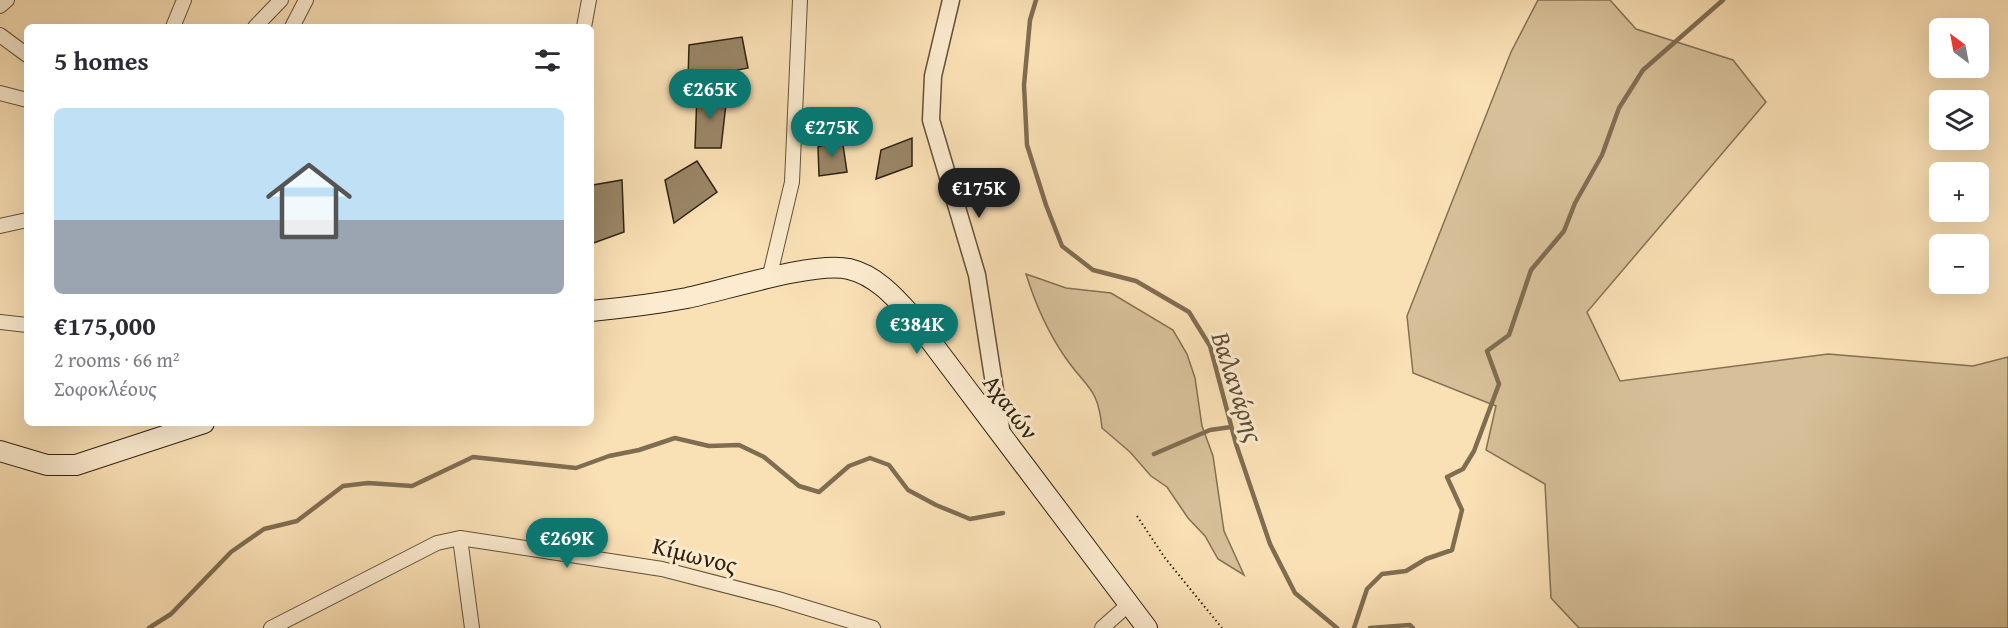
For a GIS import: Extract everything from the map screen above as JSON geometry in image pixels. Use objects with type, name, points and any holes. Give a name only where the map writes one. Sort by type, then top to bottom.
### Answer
[{"type":"main road","name":"Αχαιών","points":[[594,311],[684,298],[831,267],[855,271],[871,279],[892,294],[911,315],[1002,439],[1147,628]]},
{"type":"main road","points":[[0,451],[47,465],[76,465],[195,426]]},
{"type":"street","points":[[0,6],[7,0]]},
{"type":"street","points":[[174,24],[184,0]]},
{"type":"street","points":[[258,24],[281,0]]},
{"type":"street","points":[[294,24],[306,0]]},
{"type":"street","points":[[585,24],[589,0]]},
{"type":"street","points":[[769,279],[792,182],[800,0]]},
{"type":"street","points":[[951,0],[933,75],[931,120],[977,275],[1002,439]]},
{"type":"street","points":[[0,35],[24,53]]},
{"type":"street","points":[[0,93],[24,99]]},
{"type":"street","points":[[0,226],[24,221]]},
{"type":"street","points":[[0,322],[24,325]]},
{"type":"street","points":[[460,538],[472,628]]},
{"type":"street","name":"Κίμωνος","points":[[271,628],[437,543],[460,538],[651,566],[778,599],[873,628]]},
{"type":"street","points":[[1102,628],[1129,604]]},
{"type":"path","points":[[1137,516],[1165,558],[1222,628]]},
{"type":"shaded area","points":[[1538,0],[1610,0],[1636,29],[1733,60],[1766,102],[1587,312],[1620,381],[1828,354],[1973,366],[2008,357],[2008,628],[1579,628],[1551,598],[1545,484],[1486,450],[1496,406],[1413,373],[1407,316],[1511,52]]},
{"type":"shaded area","points":[[1026,274],[1066,288],[1111,293],[1173,330],[1187,354],[1195,378],[1202,426],[1213,456],[1224,531],[1244,575],[1218,559],[1205,536],[1188,518],[1167,487],[1151,476],[1130,452],[1102,428],[1094,395],[1065,357],[1047,327]]},
{"type":"building","points":[[742,37],[748,68],[688,80],[689,45]]},
{"type":"building","points":[[697,93],[727,95],[721,148],[695,148]]},
{"type":"building","points":[[842,138],[847,172],[819,176],[818,147]]},
{"type":"building","points":[[912,138],[912,166],[876,179],[881,150]]},
{"type":"building","points":[[697,161],[717,192],[674,223],[665,180]]},
{"type":"building","points":[[622,180],[624,232],[594,243],[594,185]]},
{"type":"waterway","name":"Βαλανάρης","points":[[1036,0],[1030,20],[1024,85],[1027,145],[1062,246],[1093,270],[1136,281],[1189,312],[1210,346],[1236,444],[1270,544],[1295,593],[1337,628]]},
{"type":"waterway","points":[[1354,628],[1367,589],[1382,574],[1406,571],[1426,559],[1452,550],[1462,510],[1447,477],[1463,469],[1474,451],[1499,384],[1487,351],[1509,335],[1531,270],[1564,231],[1575,203],[1602,155],[1619,108],[1643,70],[1723,0]]},
{"type":"waterway","points":[[1154,454],[1210,430],[1231,427]]},
{"type":"waterway","points":[[149,628],[171,614],[231,552],[264,529],[297,521],[343,486],[368,483],[412,486],[473,457],[576,468],[609,456],[639,450],[675,438],[709,446],[739,445],[764,457],[799,486],[819,492],[849,466],[870,458],[889,465],[908,490],[936,505],[970,519],[1003,513]]},
{"type":"waterway","name":"Βαλανάρης","points":[[1370,628],[1410,625],[1413,628]]}]
